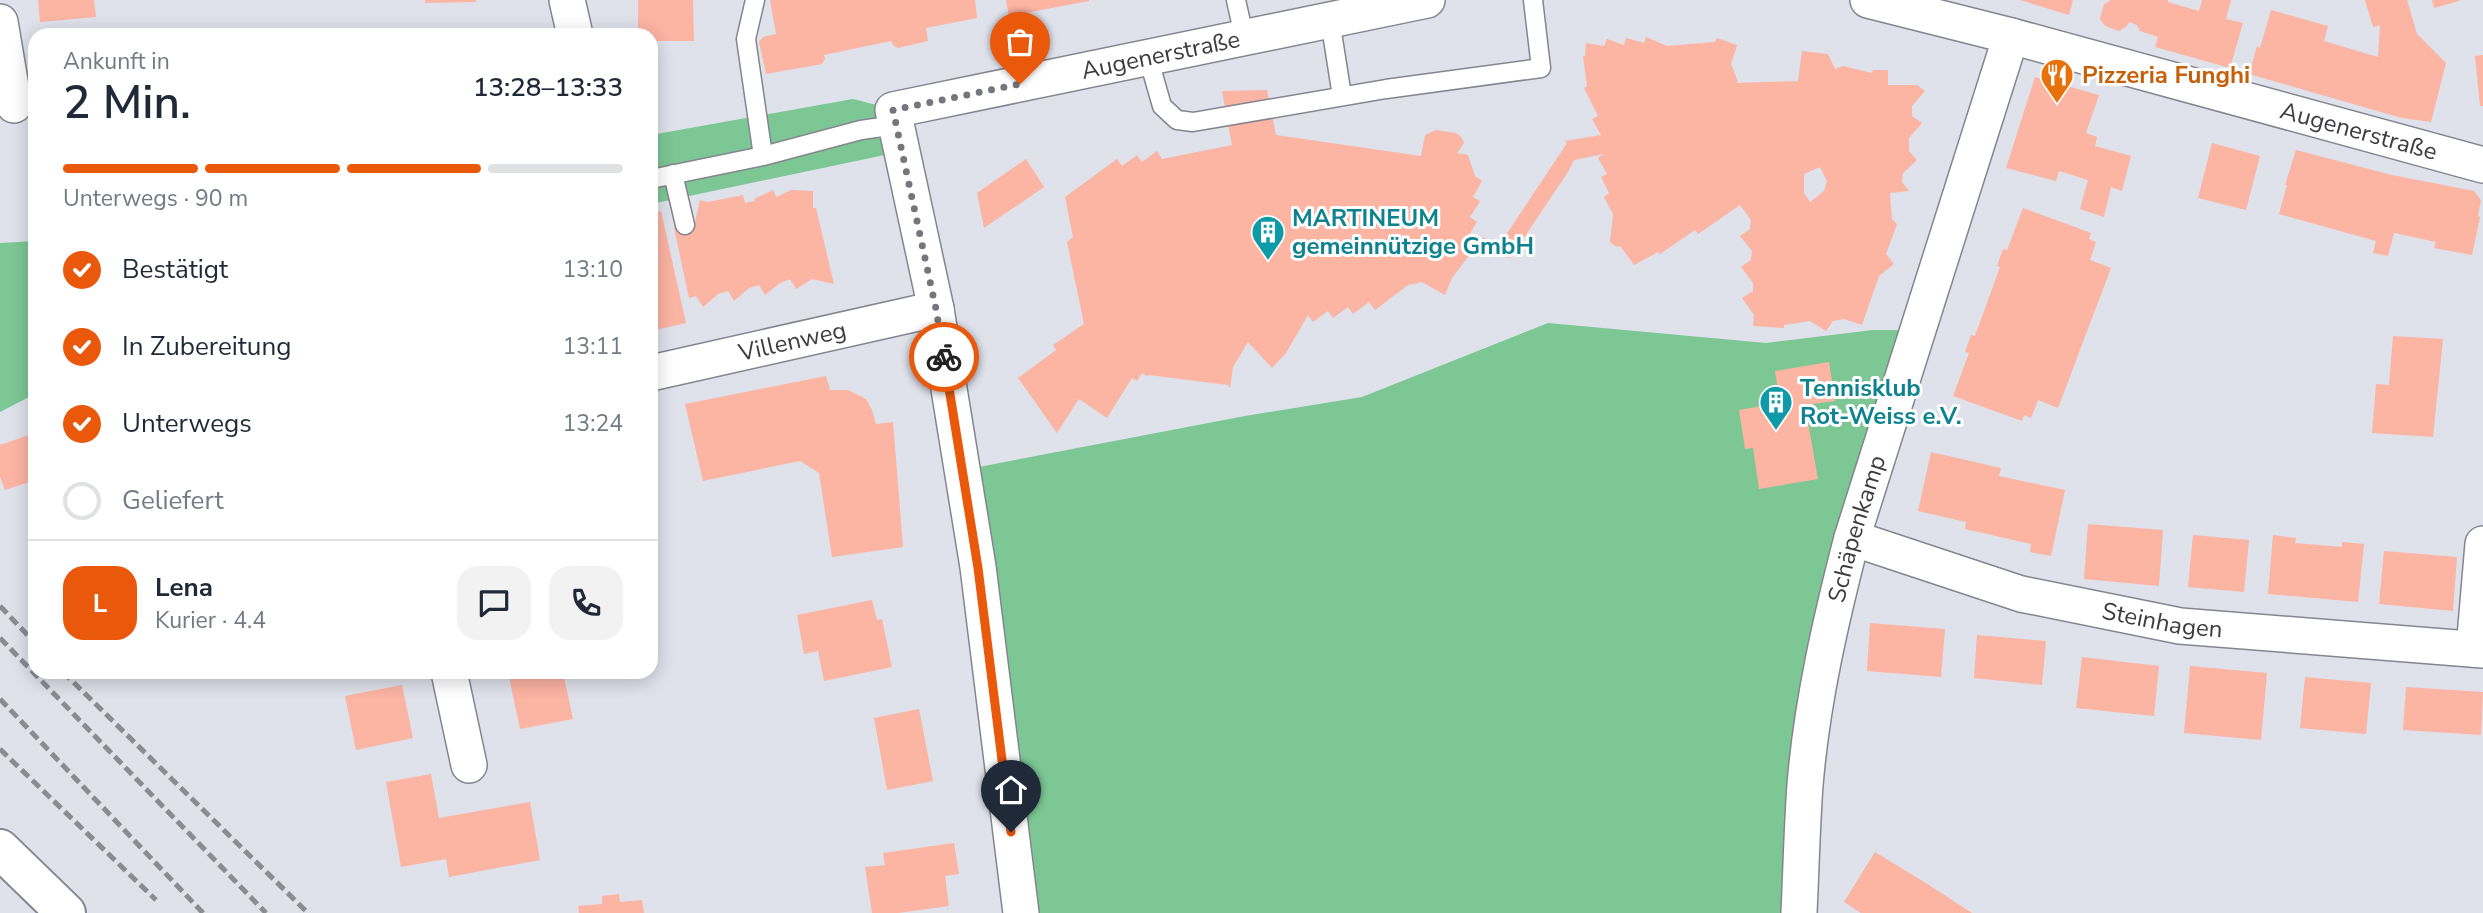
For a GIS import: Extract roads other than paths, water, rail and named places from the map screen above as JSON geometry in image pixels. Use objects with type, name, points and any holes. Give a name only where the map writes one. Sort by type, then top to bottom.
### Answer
[{"type":"main road","points":[[0,849],[66,913]]},
{"type":"street","points":[[567,0],[573,28]]},
{"type":"street","name":"Augenerstraße","points":[[894,117],[1148,57],[1427,0]]},
{"type":"street","name":"Augenerstraße","points":[[1868,0],[2011,36],[2483,165]]},
{"type":"street","points":[[0,22],[14,105]]},
{"type":"street","name":"Schäpenkamp","points":[[1799,913],[1805,783],[1815,702],[1830,622],[1852,538],[2011,36]]},
{"type":"street","points":[[894,117],[936,309],[978,568],[1021,913]]},
{"type":"street","name":"Villenweg","points":[[658,371],[936,309]]},
{"type":"street","name":"Steinhagen","points":[[1852,538],[2021,594],[2180,626],[2479,650]]},
{"type":"street","points":[[2479,650],[2483,544]]},
{"type":"street","points":[[451,679],[469,765]]},
{"type":"lane","points":[[755,0],[746,39],[763,156]]},
{"type":"lane","points":[[1236,0],[1244,36]]},
{"type":"lane","points":[[1148,57],[1163,106],[1177,120],[1193,122],[1342,96],[1541,68],[1533,0]]},
{"type":"lane","points":[[1330,20],[1342,96]]},
{"type":"lane","name":"Augenerstraße","points":[[658,178],[763,156],[861,130],[894,117]]},
{"type":"lane","points":[[673,174],[685,225]]},
{"type":"railway","points":[[0,606],[28,636]]},
{"type":"railway","points":[[0,638],[28,667]]},
{"type":"railway","points":[[40,679],[266,913]]},
{"type":"railway","points":[[70,679],[308,913]]},
{"type":"railway","points":[[0,699],[203,913]]},
{"type":"railway","points":[[0,749],[156,900]]},
{"type":"place","name":"Pizzeria Funghi","points":[[2057,105]]},
{"type":"place","name":"MARTINEUM gemeinnützige GmbH","points":[[1268,262]]},
{"type":"place","name":"Tennisklub Rot-Weiss e.V.","points":[[1776,432]]}]
